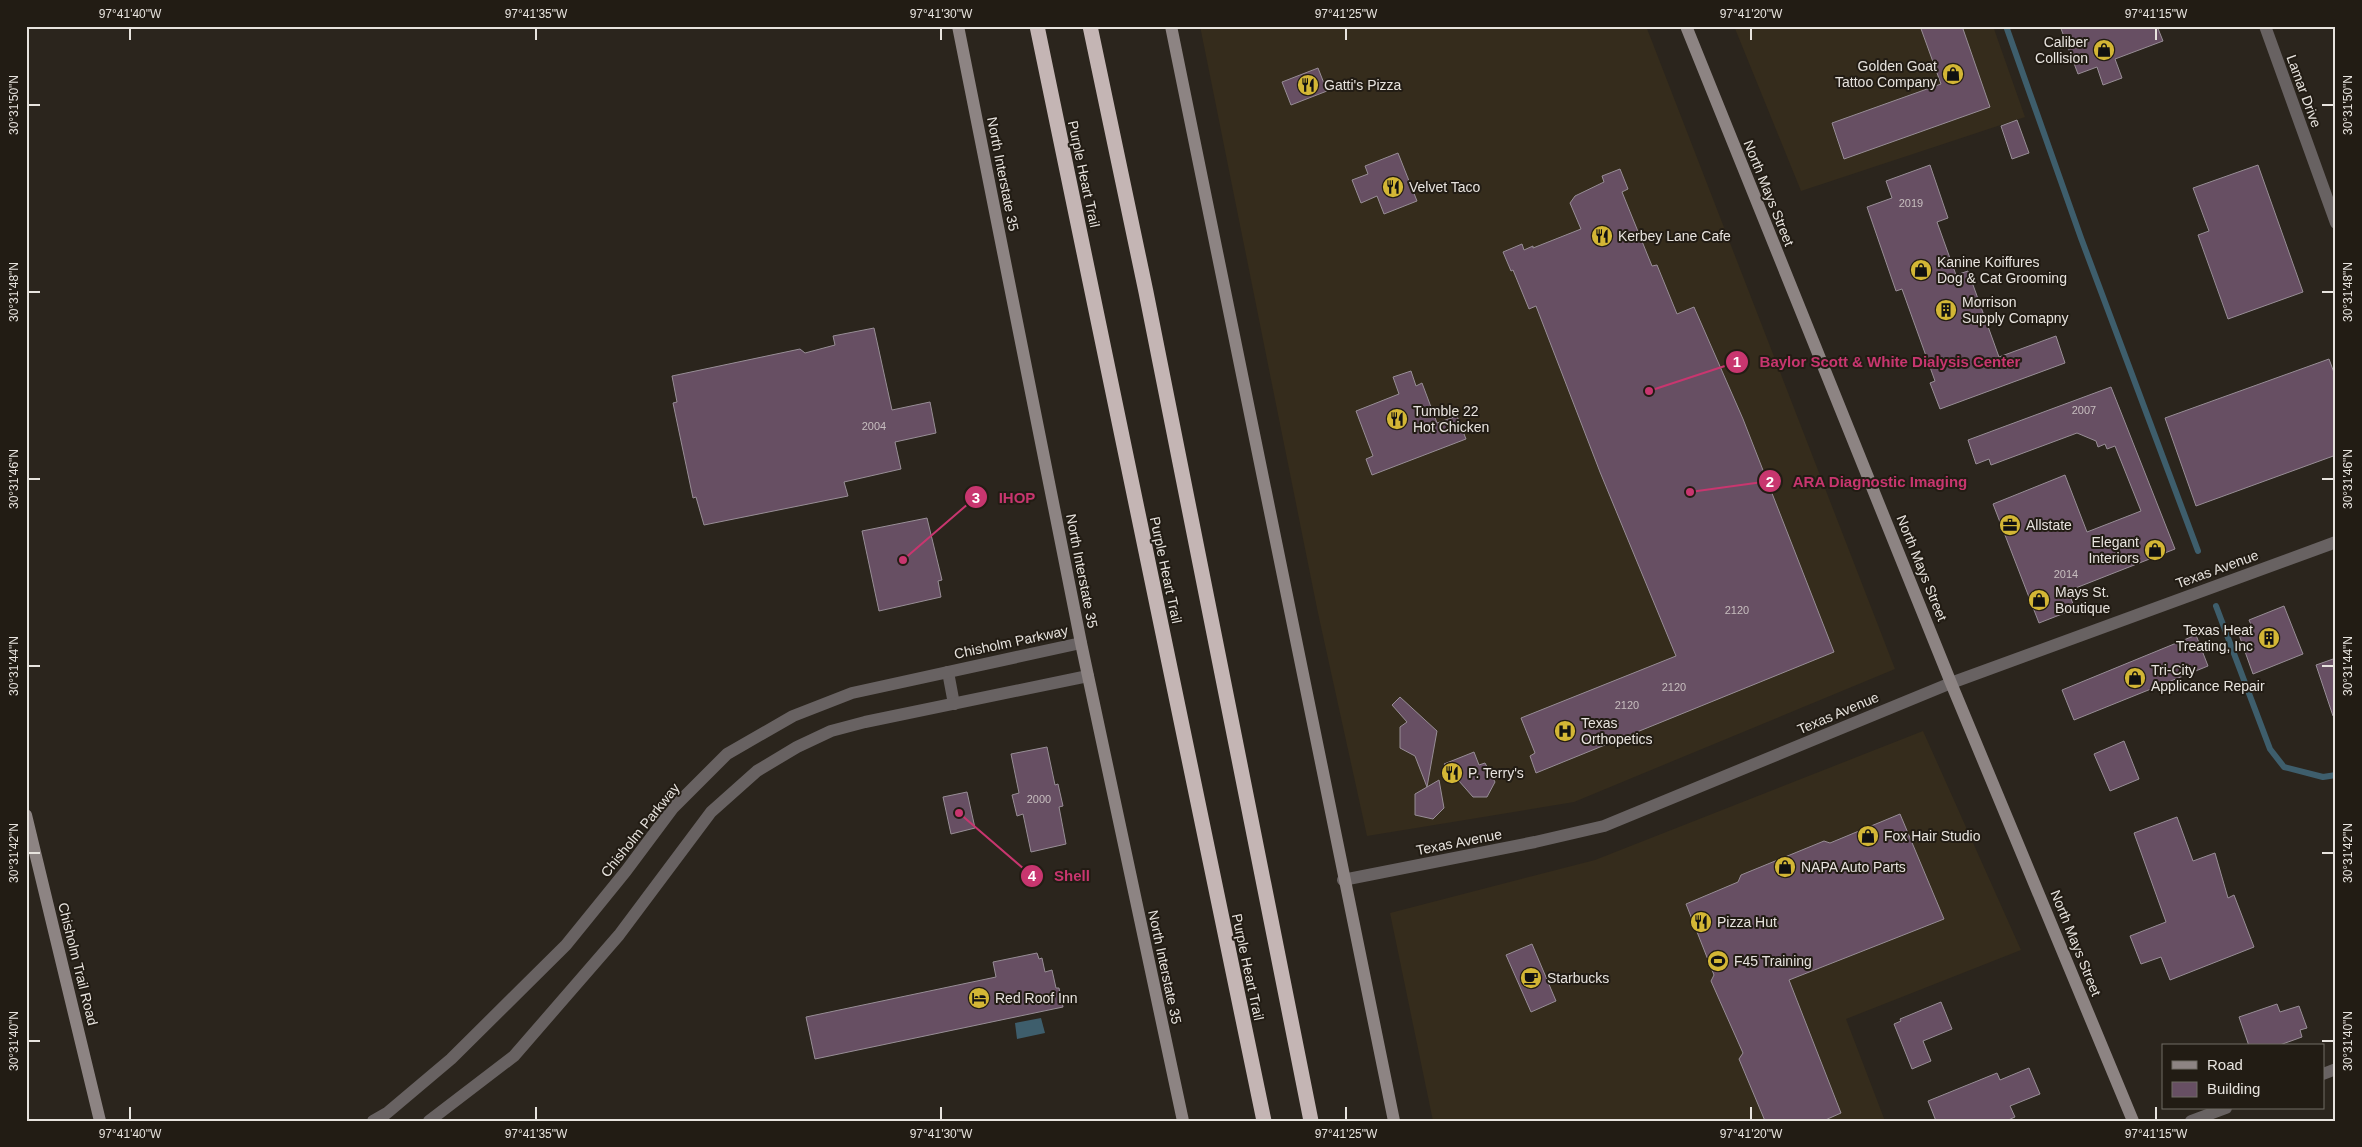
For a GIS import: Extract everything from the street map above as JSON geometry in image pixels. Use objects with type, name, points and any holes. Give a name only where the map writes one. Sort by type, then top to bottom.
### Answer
[{"type":"highway","name":"Purple Heart Trail","points":[[1038,26],[1264,1121]]},
{"type":"highway","points":[[1090,26],[1146,292],[1311,1121]]},
{"type":"main road","name":"North Interstate 35","points":[[958,26],[1081,643],[1183,1121]]},
{"type":"main road","points":[[1170,26],[1230,304],[1343,880],[1394,1121]]},
{"type":"main road","name":"North Mays Street","points":[[1686,26],[1951,683],[2133,1121]]},
{"type":"main road","name":"Chisholm Trail Road","points":[[26,814],[100,1121]]},
{"type":"street","name":"Lamar Drive","points":[[2265,26],[2336,223]]},
{"type":"street","name":"Texas Avenue","points":[[1343,880],[1535,842],[1604,826],[1951,683],[2336,542]]},
{"type":"street","name":"Chisholm Parkway","points":[[373,1121],[387,1113],[451,1059],[566,945],[626,871],[673,808],[727,754],[793,716],[852,692],[1081,643]]},
{"type":"street","points":[[948,672],[954,704]]},
{"type":"street","points":[[430,1121],[514,1056],[619,935],[711,812],[757,771],[797,747],[831,731],[865,722],[1088,676]]},
{"type":"street","points":[[2324,1074],[2336,1070]]},
{"type":"street","points":[[2191,1121],[2221,1110]]},
{"type":"shaded area","points":[[1200,26],[1646,26],[1895,669],[1574,802],[1367,836],[1318,613]]},
{"type":"shaded area","points":[[1734,26],[1993,26],[2025,117],[1801,191]]},
{"type":"shaded area","points":[[1923,731],[2021,950],[1846,1019],[1885,1121],[1433,1121],[1390,913],[1595,860]]},
{"type":"water","points":[[1041,1018],[1045,1033],[1017,1039],[1015,1023]]},
{"type":"building","points":[[1920,26],[1962,26],[1990,107],[1844,159],[1832,123],[1941,84]]},
{"type":"building","name":"Caliber Collision","points":[[2060,26],[2157,26],[2163,41],[2115,59],[2122,78],[2103,85],[2097,67],[2078,74]]},
{"type":"building","name":"Gatti's Pizza","points":[[1318,68],[1327,91],[1291,105],[1282,82]]},
{"type":"building","points":[[2017,120],[2029,153],[2012,159],[2001,126]]},
{"type":"building","name":"Velvet Taco","points":[[1398,153],[1417,201],[1384,214],[1377,196],[1361,203],[1352,180],[1368,174],[1365,166]]},
{"type":"building","points":[[1930,165],[1948,218],[1937,222],[1956,275],[1968,271],[1999,357],[2056,336],[2065,363],[1940,409],[1930,383],[1935,381],[1902,289],[1896,291],[1867,207],[1892,198],[1886,181]]},
{"type":"building","points":[[2258,165],[2303,292],[2228,319],[2198,235],[2209,231],[2193,188]]},
{"type":"building","points":[[1620,169],[1628,189],[1622,192],[1652,266],[1657,265],[1677,314],[1694,307],[1743,419],[1834,652],[1536,773],[1530,756],[1535,753],[1521,718],[1676,656],[1600,472],[1536,306],[1529,309],[1513,270],[1511,271],[1503,252],[1522,244],[1524,250],[1533,246],[1533,248],[1581,229],[1570,203],[1575,196],[1604,182],[1602,176]]},
{"type":"building","points":[[874,328],[892,410],[930,402],[936,433],[895,442],[901,469],[844,482],[848,496],[704,525],[696,497],[693,498],[673,403],[677,402],[672,376],[800,349],[805,353],[835,345],[833,336]]},
{"type":"building","points":[[2329,359],[2336,378],[2336,455],[2196,506],[2165,418]]},
{"type":"building","name":"Tumble 22 Hot Chicken","points":[[1411,371],[1416,386],[1422,383],[1437,423],[1457,416],[1466,439],[1372,475],[1366,459],[1373,456],[1356,411],[1399,394],[1393,377]]},
{"type":"building","points":[[2111,387],[2175,549],[2068,591],[2075,609],[2039,623],[1993,504],[2065,475],[2087,532],[2141,511],[2115,446],[2107,449],[2105,444],[2098,447],[2096,441],[2077,433],[1991,465],[1989,459],[1976,464],[1968,440]]},
{"type":"building","points":[[927,518],[942,580],[938,581],[941,597],[879,611],[862,531]]},
{"type":"building","name":"Texas Heat Treating, Inc","points":[[2284,606],[2303,654],[2253,674],[2238,632],[2252,627],[2249,620]]},
{"type":"building","name":"Tri-City Applicance Repair","points":[[2196,635],[2208,666],[2074,720],[2062,690]]},
{"type":"building","points":[[2336,658],[2336,716],[2333,716],[2316,665]]},
{"type":"building","points":[[1400,697],[1437,731],[1427,787],[1415,756],[1400,748],[1400,727],[1407,722],[1392,705]]},
{"type":"building","points":[[2124,741],[2139,779],[2110,791],[2094,754]]},
{"type":"building","points":[[1047,747],[1055,785],[1058,784],[1063,806],[1059,807],[1066,844],[1031,852],[1023,814],[1017,816],[1012,795],[1019,793],[1011,754]]},
{"type":"building","points":[[1474,752],[1479,765],[1485,763],[1495,782],[1487,797],[1473,797],[1444,764]]},
{"type":"building","points":[[1439,780],[1444,808],[1433,819],[1415,815],[1415,794]]},
{"type":"building","points":[[967,792],[975,828],[951,834],[943,797]]},
{"type":"building","points":[[1900,814],[1944,919],[1789,980],[1841,1113],[1823,1121],[1765,1121],[1739,1059],[1743,1053],[1711,981],[1714,975],[1686,904],[1738,882],[1741,875],[1824,841],[1830,843]]},
{"type":"building","points":[[2177,817],[2193,861],[2215,853],[2228,898],[2234,895],[2254,947],[2170,980],[2161,957],[2141,964],[2130,936],[2166,922],[2134,833]]},
{"type":"building","name":"Starbucks","points":[[1532,944],[1556,1001],[1531,1012],[1506,955]]},
{"type":"building","name":"Red Roof Inn","points":[[1037,953],[1039,959],[1042,958],[1045,972],[1052,970],[1056,988],[1059,988],[1063,1007],[815,1059],[806,1017],[996,977],[993,962]]},
{"type":"building","points":[[1941,1002],[1952,1029],[1923,1041],[1931,1061],[1912,1069],[1894,1024],[1901,1021],[1900,1019]]},
{"type":"building","points":[[2277,1004],[2280,1012],[2299,1006],[2307,1028],[2300,1030],[2302,1037],[2283,1044],[2248,1044],[2239,1017]]},
{"type":"building","points":[[2029,1068],[2040,1094],[2010,1106],[2015,1117],[2006,1121],[1936,1121],[1928,1101],[1997,1073],[2000,1080]]},
{"type":"waterway","points":[[2006,26],[2081,238],[2198,551]]},
{"type":"waterway","points":[[2216,606],[2270,749],[2284,767],[2323,777],[2336,775]]},
{"type":"place","name":"Caliber Collision","points":[[2104,50]]},
{"type":"place","name":"Golden Goat Tattoo Company","points":[[1953,74]]},
{"type":"place","name":"Gatti's Pizza","points":[[1308,85]]},
{"type":"place","name":"Velvet Taco","points":[[1393,187]]},
{"type":"place","name":"Kerbey Lane Cafe","points":[[1602,236]]},
{"type":"place","name":"Kanine Koiffures Dog & Cat Grooming","points":[[1921,270]]},
{"type":"place","name":"Morrison Supply Comapny","points":[[1946,310]]},
{"type":"place","name":"Baylor Scott & White Dialysis Center","points":[[1649,391]]},
{"type":"place","name":"Tumble 22 Hot Chicken","points":[[1397,419]]},
{"type":"place","name":"ARA Diagnostic Imaging","points":[[1690,492]]},
{"type":"place","name":"Allstate","points":[[2010,525]]},
{"type":"place","name":"Elegant Interiors","points":[[2155,550]]},
{"type":"place","name":"IHOP","points":[[903,560]]},
{"type":"place","name":"Mays St. Boutique","points":[[2039,600]]},
{"type":"place","name":"Texas Heat Treating, Inc","points":[[2269,638]]},
{"type":"place","name":"Tri-City Applicance Repair","points":[[2135,678]]},
{"type":"place","name":"Texas Orthopetics","points":[[1565,731]]},
{"type":"place","name":"P. Terry's","points":[[1452,773]]},
{"type":"place","name":"Shell","points":[[959,813]]},
{"type":"place","name":"Fox Hair Studio","points":[[1868,836]]},
{"type":"place","name":"NAPA Auto Parts","points":[[1785,867]]},
{"type":"place","name":"Pizza Hut","points":[[1701,922]]},
{"type":"place","name":"F45 Training","points":[[1718,961]]},
{"type":"place","name":"Starbucks","points":[[1531,978]]},
{"type":"place","name":"Red Roof Inn","points":[[979,998]]}]
